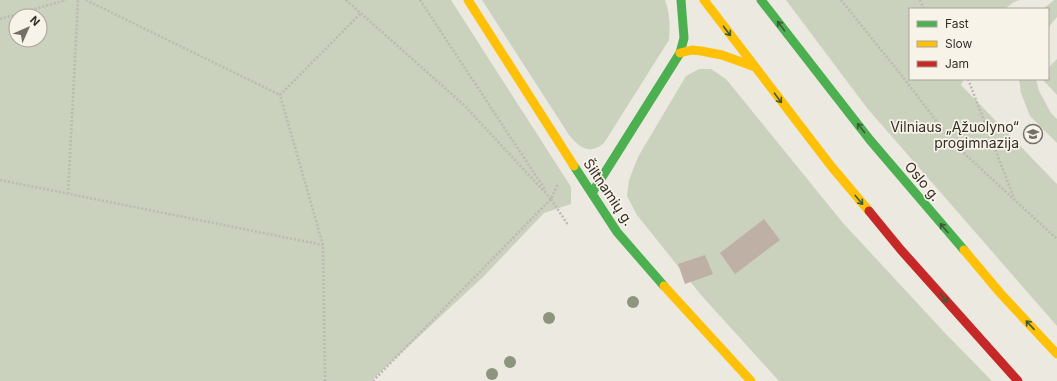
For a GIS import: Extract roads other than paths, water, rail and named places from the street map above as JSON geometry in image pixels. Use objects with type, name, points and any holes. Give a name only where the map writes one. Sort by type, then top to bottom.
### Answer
[{"type":"main road","name":"Šiltnamių g.","points":[[468,0],[618,232],[670,294],[751,381]]},
{"type":"main road","points":[[592,193],[680,53],[684,38],[680,0]]},
{"type":"main road","points":[[704,0],[830,166],[962,319],[1018,381]]},
{"type":"main road","name":"Oslo g.","points":[[761,0],[870,140],[1001,294],[1057,354]]},
{"type":"main road","points":[[680,53],[692,50],[708,52],[722,55],[755,67]]},
{"type":"place","name":"Vilniaus „Ąžuolyno“ progimnazija","points":[[1033,134]]}]
